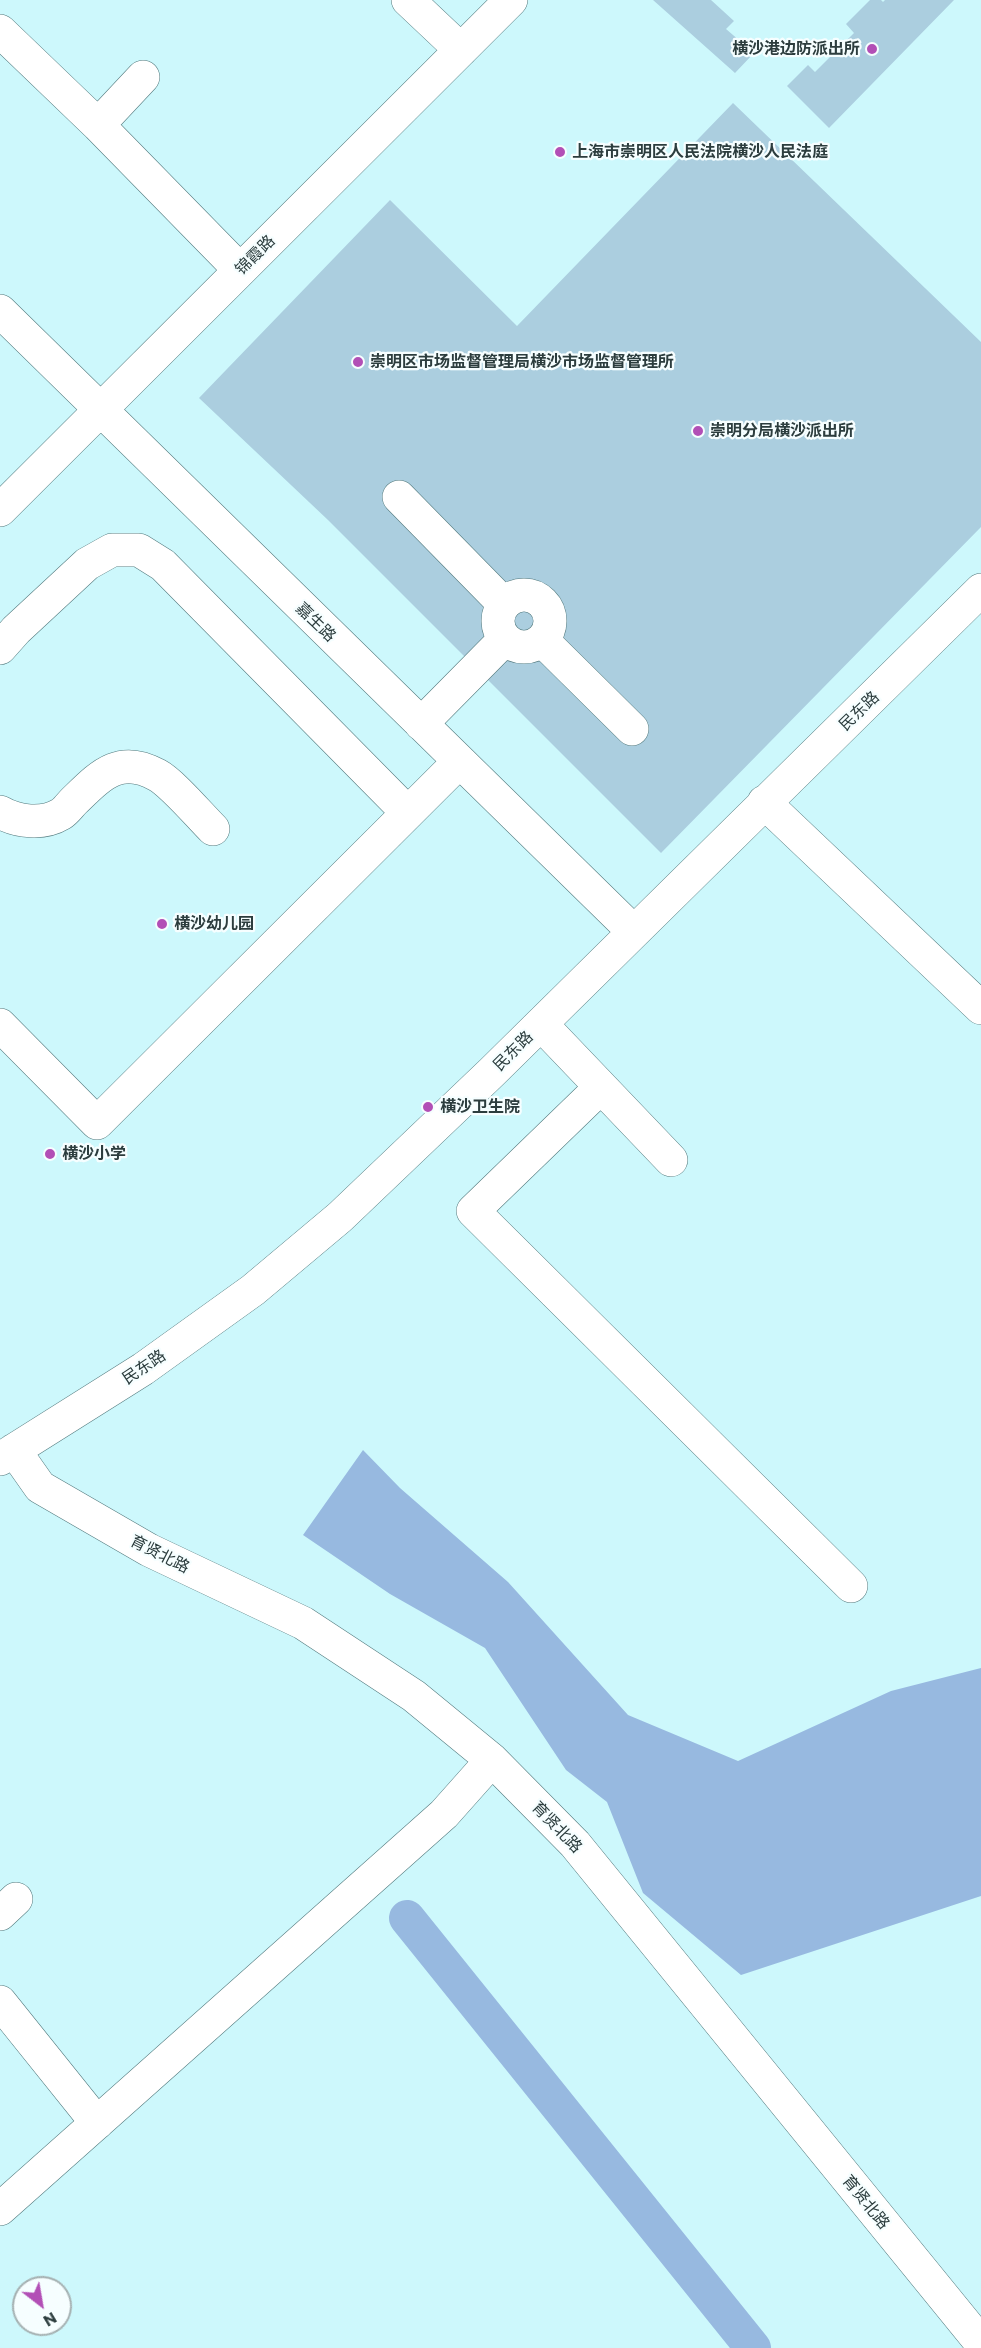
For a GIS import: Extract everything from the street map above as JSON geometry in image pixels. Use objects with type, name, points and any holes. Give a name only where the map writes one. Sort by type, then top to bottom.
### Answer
[{"type":"street","points":[[408,0],[461,50]]},
{"type":"street","name":"锦霞路","points":[[0,510],[511,0]]},
{"type":"street","points":[[0,31],[98,125],[240,270]]},
{"type":"street","points":[[98,125],[143,76]]},
{"type":"street","name":"嘉生路","points":[[0,311],[633,931]]},
{"type":"street","points":[[399,497],[504,604]]},
{"type":"street","points":[[5,631],[87,564],[112,550],[139,550],[163,565],[408,813]]},
{"type":"street","name":"民东路","points":[[7,1455],[143,1369],[253,1290],[340,1217],[541,1024],[981,590]]},
{"type":"street","points":[[530,596],[545,606],[550,623],[548,632],[542,640],[533,646],[524,648],[504,640],[498,629],[498,620],[504,604],[514,597],[530,596]]},
{"type":"street","points":[[421,724],[504,640]]},
{"type":"street","points":[[542,640],[632,729]]},
{"type":"street","points":[[0,1025],[97,1123],[459,762]]},
{"type":"street","points":[[0,812],[14,820],[40,820],[61,814],[95,781],[117,767],[142,767],[160,776],[213,829]]},
{"type":"street","points":[[764,802],[981,1008]]},
{"type":"street","points":[[541,1024],[671,1160]]},
{"type":"street","points":[[600,1088],[473,1211],[851,1586]]},
{"type":"street","name":"育贤北路","points":[[7,1455],[40,1487],[149,1550],[303,1623],[414,1696],[492,1760],[575,1844],[981,2343]]},
{"type":"street","points":[[0,2209],[444,1814],[492,1760]]},
{"type":"street","points":[[0,2002],[97,2123]]},
{"type":"water","points":[[363,1450],[400,1488],[508,1582],[628,1715],[738,1761],[891,1691],[981,1668],[981,1896],[741,1975],[643,1893],[607,1802],[566,1770],[485,1648],[390,1594],[303,1535]]},
{"type":"building","points":[[653,0],[711,0],[734,21],[726,29],[754,53],[735,73]]},
{"type":"building","name":"横沙港边防派出所","points":[[870,0],[883,2],[885,0],[954,0],[829,128],[787,86],[808,65],[815,72],[854,33],[846,24]]},
{"type":"building","name":"崇明分局横沙派出所","points":[[733,103],[981,342],[981,527],[661,853],[328,520],[199,398],[390,200],[517,326]]},
{"type":"waterway","points":[[407,1918],[753,2348]]},
{"type":"place","name":"横沙港边防派出所","points":[[872,49]]},
{"type":"place","name":"上海市崇明区人民法院横沙人民法庭","points":[[560,152]]},
{"type":"place","name":"崇明区市场监督管理局横沙市场监督管理所","points":[[358,362]]},
{"type":"place","name":"崇明分局横沙派出所","points":[[698,431]]},
{"type":"place","name":"横沙幼儿园","points":[[162,924]]},
{"type":"place","name":"横沙卫生院","points":[[428,1107]]},
{"type":"place","name":"横沙小学","points":[[50,1154]]}]
